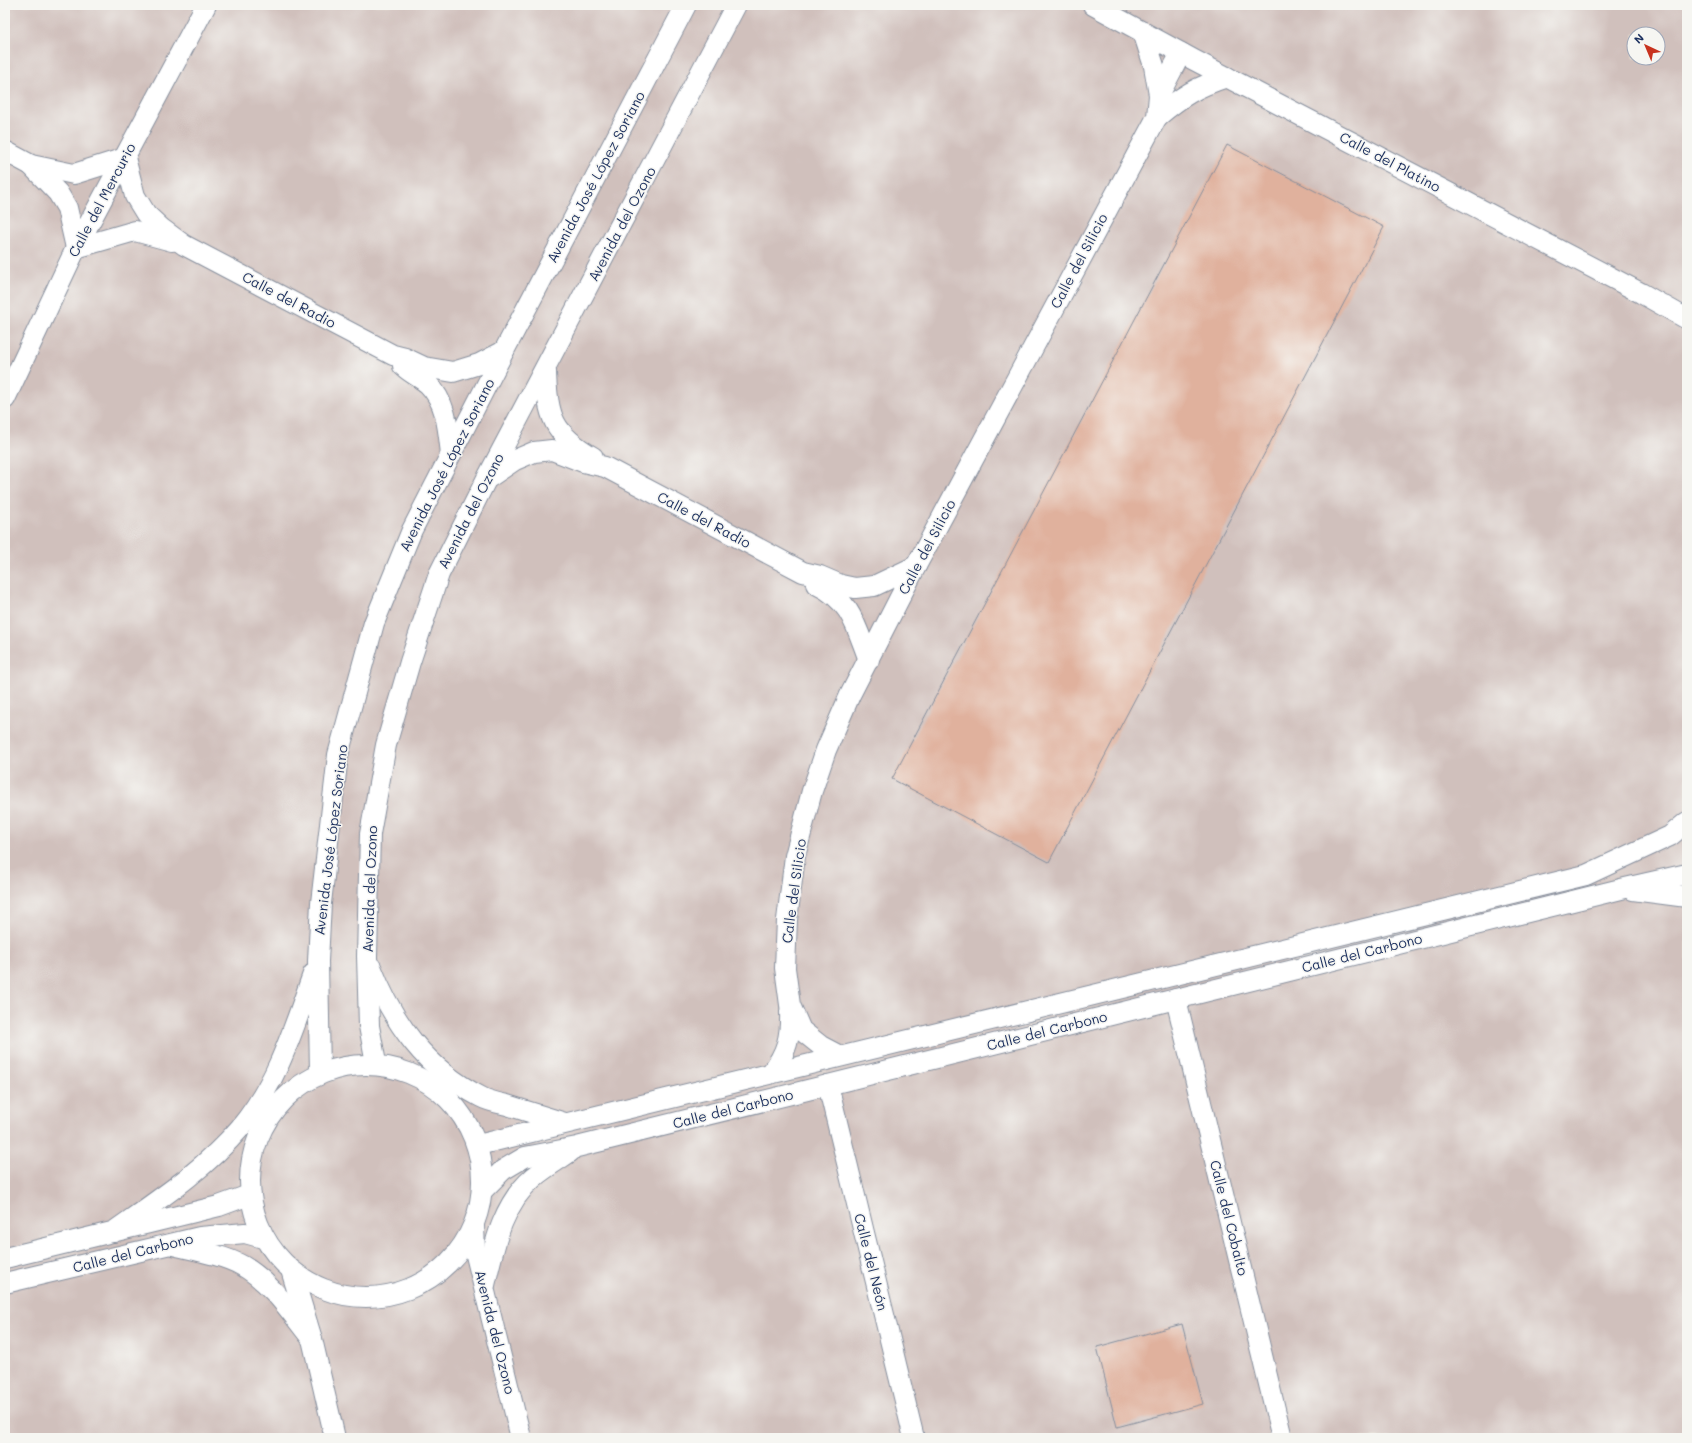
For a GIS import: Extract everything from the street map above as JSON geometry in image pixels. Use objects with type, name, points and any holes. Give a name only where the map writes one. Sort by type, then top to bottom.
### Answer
[{"type":"street","name":"Calle del Mercurio","points":[[5,399],[76,248],[206,5]]},
{"type":"street","name":"Avenida José López Soriano","points":[[320,1072],[318,961],[321,903],[338,755],[374,622],[412,530],[504,351],[686,5]]},
{"type":"street","name":"Avenida del Ozono","points":[[376,1063],[368,1026],[367,956],[370,834],[386,745],[410,662],[440,574],[486,480],[546,369],[736,5]]},
{"type":"street","name":"Calle del Platino","points":[[1093,5],[1687,319]]},
{"type":"street","points":[[1143,32],[1154,66],[1162,106]]},
{"type":"street","name":"Calle del Silicio","points":[[771,1073],[779,1062],[788,1043],[790,1026],[790,1005],[785,968],[788,920],[795,856],[812,791],[826,750],[850,695],[916,566],[1162,106],[1187,56]]},
{"type":"street","name":"Calle del Silicio","points":[[1162,106],[1193,90],[1227,77]]},
{"type":"street","points":[[5,151],[31,165],[74,174],[125,158]]},
{"type":"street","name":"Calle del Radio","points":[[125,158],[135,196],[146,214],[161,228],[184,245],[393,356],[405,358],[424,367],[453,372],[479,364],[504,351]]},
{"type":"street","points":[[31,165],[58,193],[67,208],[76,248]]},
{"type":"street","name":"Calle del Radio","points":[[76,248],[135,231],[150,234],[184,245]]},
{"type":"street","name":"Calle del Radio","points":[[393,356],[404,368],[428,384],[437,396],[445,413],[451,454]]},
{"type":"street","name":"Calle del Radio","points":[[546,369],[546,397],[551,414],[560,433],[578,448],[596,458],[605,467]]},
{"type":"street","name":"Calle del Radio","points":[[486,480],[515,460],[534,452],[552,450],[584,462],[605,467],[803,572],[820,576],[841,585],[855,588],[874,586],[916,566]]},
{"type":"street","name":"Calle del Radio","points":[[803,572],[812,582],[825,588],[847,608],[855,622],[869,660]]},
{"type":"street","name":"Calle del Carbono","points":[[478,1145],[1586,875],[1670,836],[1687,822]]},
{"type":"street","name":"Calle del Carbono","points":[[483,1190],[503,1170],[525,1158],[577,1147],[1687,874]]},
{"type":"street","name":"Calle del Carbono","points":[[1622,889],[1687,897]]},
{"type":"street","points":[[367,956],[378,985],[399,1025],[422,1054],[446,1075],[481,1097],[565,1123]]},
{"type":"street","name":"Avenida José López Soriano","points":[[113,1232],[186,1180],[240,1128],[264,1093],[276,1071],[318,961]]},
{"type":"street","name":"Calle del Cobalto","points":[[1176,999],[1282,1438]]},
{"type":"street","name":"Calle del Silicio","points":[[790,1005],[801,1030],[821,1046],[840,1056]]},
{"type":"street","points":[[376,1063],[420,1076],[456,1105],[478,1145],[482,1167],[483,1190],[474,1226],[450,1262],[415,1287],[373,1298],[330,1293],[292,1273],[263,1238],[249,1196],[253,1145],[279,1102],[320,1072],[347,1065],[376,1063]]},
{"type":"street","name":"Calle del Neón","points":[[828,1085],[914,1438]]},
{"type":"street","points":[[484,1289],[499,1230],[512,1202],[533,1178],[577,1147]]},
{"type":"street","name":"Calle del Carbono","points":[[5,1258],[219,1206],[249,1196]]},
{"type":"street","name":"Avenida del Ozono","points":[[474,1226],[475,1251],[521,1438]]},
{"type":"street","name":"Calle del Carbono","points":[[5,1284],[200,1237],[245,1233],[263,1238]]},
{"type":"street","points":[[169,1244],[198,1251],[242,1266],[262,1281],[281,1301],[312,1339]]},
{"type":"street","points":[[292,1273],[312,1339],[335,1438]]},
{"type":"shaded area","points":[[5,5],[1687,5],[1687,1438],[5,1438]]},
{"type":"building","points":[[1227,145],[1384,227],[1049,862],[892,779]]},
{"type":"building","points":[[1182,1324],[1203,1404],[1117,1427],[1097,1347]]}]
